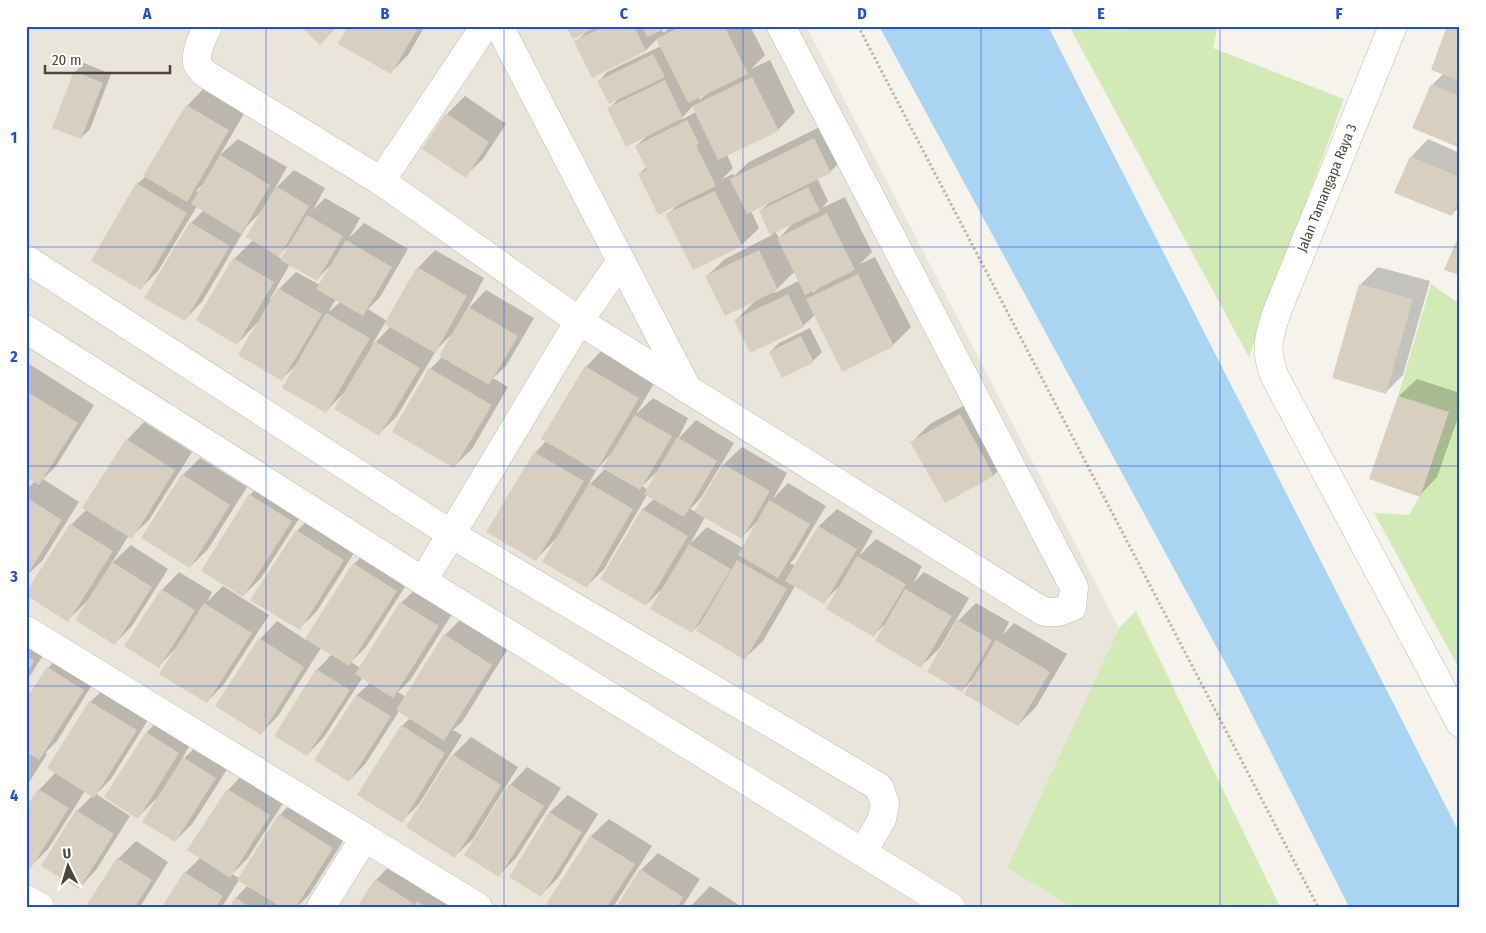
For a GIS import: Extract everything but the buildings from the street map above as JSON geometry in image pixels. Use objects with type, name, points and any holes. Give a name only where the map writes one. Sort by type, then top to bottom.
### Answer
[{"type":"street","points":[[208,26],[198,52],[197,64],[204,73],[381,181],[579,321],[1044,612],[1058,612],[1072,607],[1074,587],[781,26]]},
{"type":"street","points":[[381,181],[485,26]]},
{"type":"street","points":[[499,26],[687,388]]},
{"type":"street","name":"Jalan Tamangapa Raya 3","points":[[1393,26],[1278,309],[1269,333],[1268,352],[1269,362],[1274,375],[1460,723]]},
{"type":"street","points":[[26,259],[451,534],[879,787],[884,803],[882,819],[862,852]]},
{"type":"street","points":[[423,581],[579,321],[621,261]]},
{"type":"street","points":[[26,329],[423,581],[951,907]]},
{"type":"street","points":[[26,630],[478,907]]},
{"type":"street","points":[[322,907],[365,837]]},
{"type":"street","points":[[26,899],[40,907]]},
{"type":"path","points":[[858,26],[1318,907]]},
{"type":"shaded area","points":[[26,26],[806,26],[1119,628],[1007,868],[1072,907],[26,907]]},
{"type":"green space","points":[[1069,26],[1218,26],[1213,48],[1344,99],[1249,357]]},
{"type":"green space","points":[[1431,284],[1460,304],[1460,670],[1374,513],[1409,515],[1420,496],[1448,412],[1398,396]]},
{"type":"green space","points":[[1136,611],[1280,907],[1072,907],[1007,868],[1119,628]]},
{"type":"water","points":[[879,26],[1048,26],[1460,834],[1460,907],[1349,907],[1235,681]]}]
